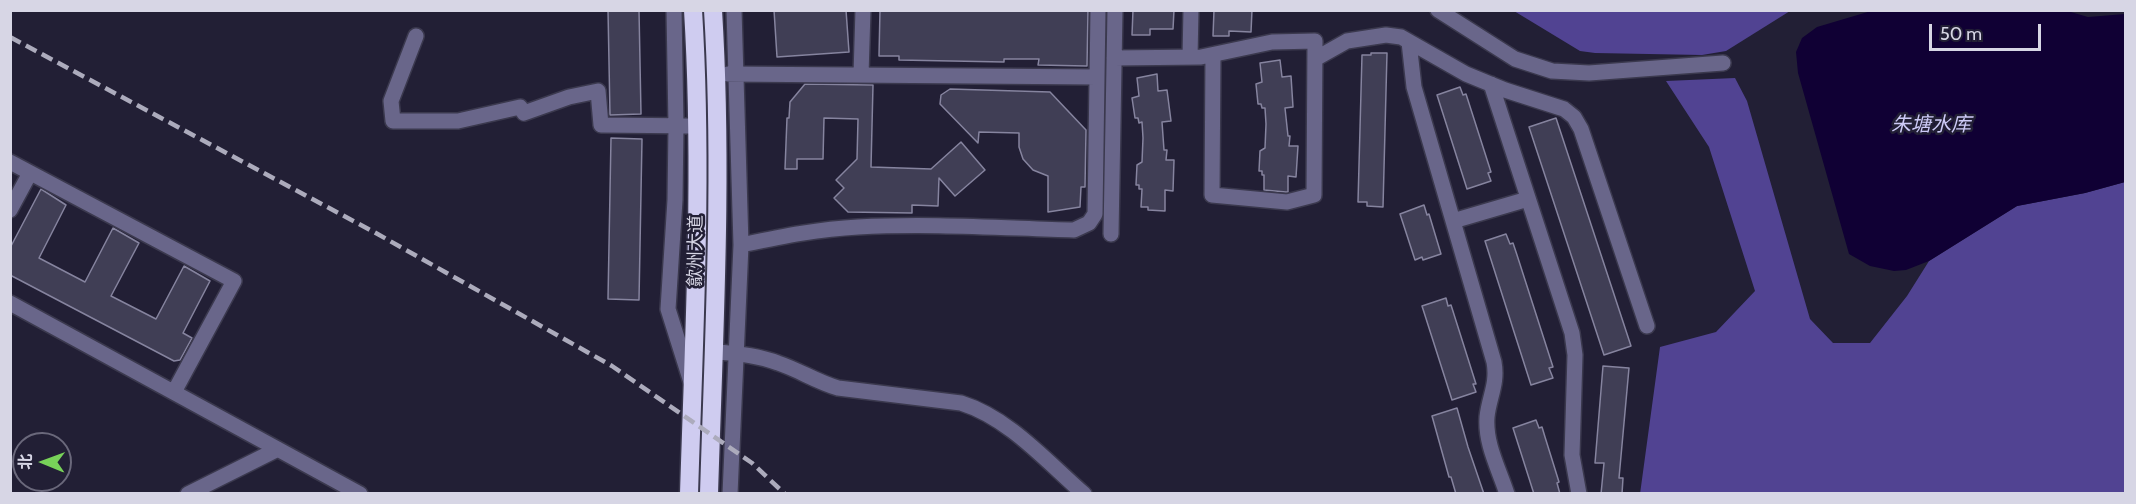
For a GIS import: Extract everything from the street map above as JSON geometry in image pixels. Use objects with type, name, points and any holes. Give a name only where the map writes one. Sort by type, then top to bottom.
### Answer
[{"type":"highway","name":"歙州大道","points":[[689,494],[698,235],[698,126],[693,10]]},
{"type":"highway","name":"歙州大道","points":[[710,494],[719,135],[713,10]]},
{"type":"street","points":[[674,10],[675,200],[668,309],[693,388]]},
{"type":"street","points":[[730,494],[741,245],[734,10]]},
{"type":"street","points":[[861,75],[863,10]]},
{"type":"street","points":[[741,245],[790,234],[859,227],[1079,229],[1089,223],[1095,214],[1098,10]]},
{"type":"street","points":[[1111,234],[1115,10]]},
{"type":"street","points":[[1190,57],[1191,10]]},
{"type":"street","points":[[1438,10],[1515,59],[1552,71],[1589,73],[1723,63]]},
{"type":"street","points":[[1315,59],[1347,41],[1386,35],[1401,37],[1444,63],[1491,84],[1564,109],[1574,117],[1581,129],[1647,326]]},
{"type":"street","points":[[416,36],[391,102],[393,121],[458,121],[520,107],[524,113],[569,97],[598,92],[601,125],[698,126]]},
{"type":"street","points":[[1114,58],[1190,57],[1213,55],[1272,42],[1316,41],[1314,195],[1287,202],[1212,195],[1213,55]]},
{"type":"street","points":[[1409,42],[1414,87],[1494,362],[1495,385],[1487,417],[1487,434],[1508,494]]},
{"type":"street","points":[[716,73],[1097,77]]},
{"type":"street","points":[[1491,84],[1574,343],[1571,438],[1579,494]]},
{"type":"street","points":[[10,162],[234,281],[174,392]]},
{"type":"street","points":[[10,210],[30,173]]},
{"type":"street","points":[[1453,221],[1528,199]]},
{"type":"street","points":[[10,303],[360,494]]},
{"type":"street","points":[[714,352],[736,353],[780,363],[838,388],[961,403],[972,407],[1003,423],[1084,494]]},
{"type":"street","points":[[188,494],[278,449]]},
{"type":"shaded area","points":[[1514,11],[1790,11],[1726,51],[1702,55],[1580,51]]},
{"type":"shaded area","points":[[1735,78],[1747,101],[1810,319],[1833,343],[1870,343],[1907,296],[1929,261],[2017,206],[2085,193],[2125,182],[2125,493],[1640,494],[1660,347],[1716,332],[1755,291],[1709,147],[1666,81]]},
{"type":"water","name":"朱塘水库","points":[[2064,10],[2088,17],[2125,14],[2125,182],[2085,193],[2017,206],[1929,261],[1906,270],[1894,271],[1870,266],[1849,254],[1798,73],[1796,52],[1802,38],[1817,27],[1871,11]]},
{"type":"building","points":[[608,10],[639,10],[641,114],[610,115]]},
{"type":"building","points":[[774,10],[846,10],[849,52],[777,57]]},
{"type":"building","points":[[880,10],[1088,10],[1087,66],[1038,65],[1039,59],[1004,59],[1004,62],[899,60],[899,56],[879,56]]},
{"type":"building","points":[[1133,10],[1174,10],[1173,29],[1150,29],[1150,35],[1132,35]]},
{"type":"building","points":[[1214,10],[1252,10],[1251,32],[1229,31],[1229,36],[1213,36]]},
{"type":"building","points":[[1371,53],[1387,53],[1383,207],[1367,206],[1367,202],[1358,202],[1362,55],[1371,55]]},
{"type":"building","points":[[1280,60],[1282,77],[1291,76],[1293,107],[1285,108],[1288,136],[1290,136],[1289,146],[1298,146],[1296,177],[1288,176],[1288,192],[1264,190],[1264,175],[1262,171],[1259,171],[1260,151],[1265,148],[1266,124],[1265,108],[1258,104],[1256,84],[1262,82],[1260,63]]},
{"type":"building","points":[[1157,74],[1158,91],[1167,90],[1171,121],[1162,122],[1164,150],[1167,150],[1166,160],[1174,160],[1173,191],[1165,190],[1165,211],[1148,210],[1148,207],[1141,207],[1142,189],[1136,185],[1137,165],[1142,162],[1143,138],[1142,122],[1139,123],[1138,118],[1135,118],[1132,98],[1139,96],[1137,78]]},
{"type":"building","points":[[805,84],[873,85],[871,167],[931,169],[961,142],[985,170],[955,196],[939,178],[938,206],[912,205],[912,213],[848,212],[834,198],[844,188],[836,180],[857,159],[858,119],[824,118],[823,159],[797,159],[797,169],[785,169],[787,118],[789,118],[790,102]]},
{"type":"building","points":[[1460,87],[1463,95],[1466,94],[1491,172],[1488,173],[1491,181],[1467,189],[1437,95]]},
{"type":"building","points":[[950,89],[1050,92],[1086,130],[1085,187],[1081,187],[1080,207],[1048,212],[1048,176],[1033,170],[1023,159],[1019,147],[1019,133],[979,132],[978,143],[940,104],[941,95]]},
{"type":"building","points":[[1556,118],[1631,346],[1604,355],[1529,127]]},
{"type":"building","points":[[611,138],[642,139],[639,300],[608,299]]},
{"type":"building","points":[[41,189],[66,205],[39,258],[85,282],[113,228],[139,243],[111,296],[156,319],[184,266],[210,281],[183,333],[192,338],[180,360],[174,361],[10,275],[10,248]]},
{"type":"building","points":[[1424,205],[1441,254],[1415,260],[1400,214]]},
{"type":"building","points":[[1506,234],[1510,244],[1513,243],[1553,367],[1549,368],[1553,378],[1531,385],[1485,241]]},
{"type":"building","points":[[1446,298],[1448,306],[1451,305],[1476,384],[1473,384],[1476,392],[1452,400],[1422,306]]},
{"type":"building","points":[[1603,366],[1629,368],[1619,478],[1623,478],[1622,494],[1601,494],[1604,463],[1595,463]]},
{"type":"building","points":[[1457,408],[1484,494],[1456,494],[1451,477],[1449,477],[1432,416]]},
{"type":"building","points":[[1536,420],[1539,428],[1542,427],[1559,482],[1557,483],[1560,494],[1534,494],[1513,428]]},
{"type":"railway","points":[[10,37],[374,232],[612,366],[752,463],[785,494]]}]
